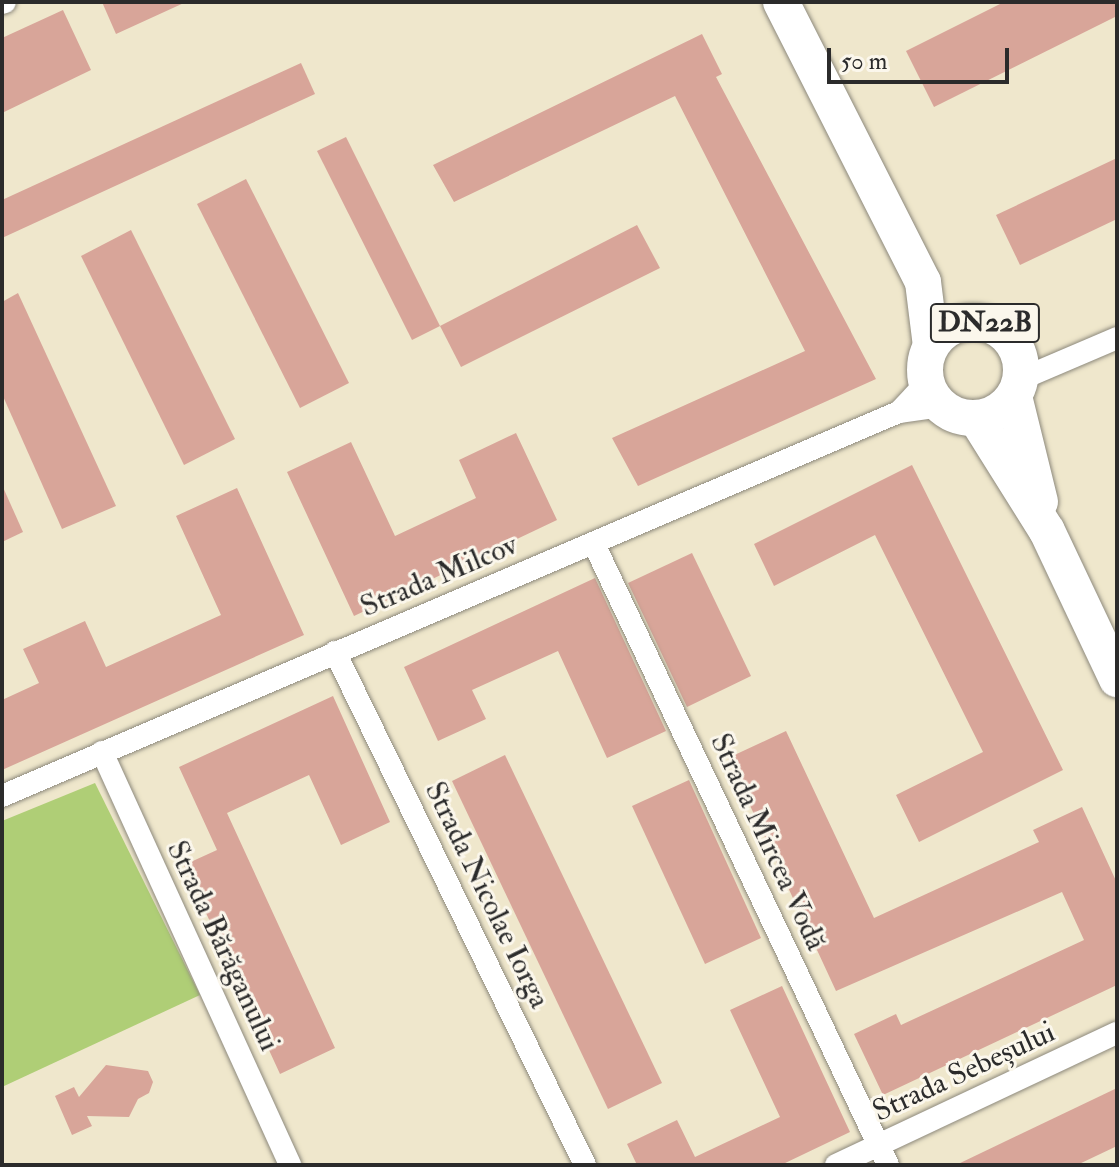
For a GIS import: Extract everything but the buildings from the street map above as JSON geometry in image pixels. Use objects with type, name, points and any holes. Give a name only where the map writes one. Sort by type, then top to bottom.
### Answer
[{"type":"main road","name":"DN22B","points":[[781,2],[923,282],[934,394]]},
{"type":"main road","name":"DN22B","points":[[923,282],[978,321],[1012,340],[1018,388],[1047,531]]},
{"type":"main road","name":"DN22B","points":[[931,346],[951,326],[978,321]]},
{"type":"main road","points":[[934,394],[976,418],[991,415],[1018,388]]},
{"type":"main road","name":"DN22B","points":[[976,418],[1047,531],[1117,679]]},
{"type":"street","points":[[1018,388],[1117,338]]},
{"type":"street","name":"Strada Milcov","points":[[2,796],[594,544],[934,394]]},
{"type":"street","name":"Strada Mircea Vodă","points":[[594,544],[883,1156]]},
{"type":"street","name":"Strada Nicolae Iorga","points":[[335,652],[585,1165]]},
{"type":"street","name":"Strada Bărăganului","points":[[102,752],[290,1165]]},
{"type":"street","name":"Strada Sebeșului","points":[[836,1165],[883,1156],[1117,1033]]},
{"type":"green space","points":[[95,783],[200,995],[2,1087],[2,821]]}]
